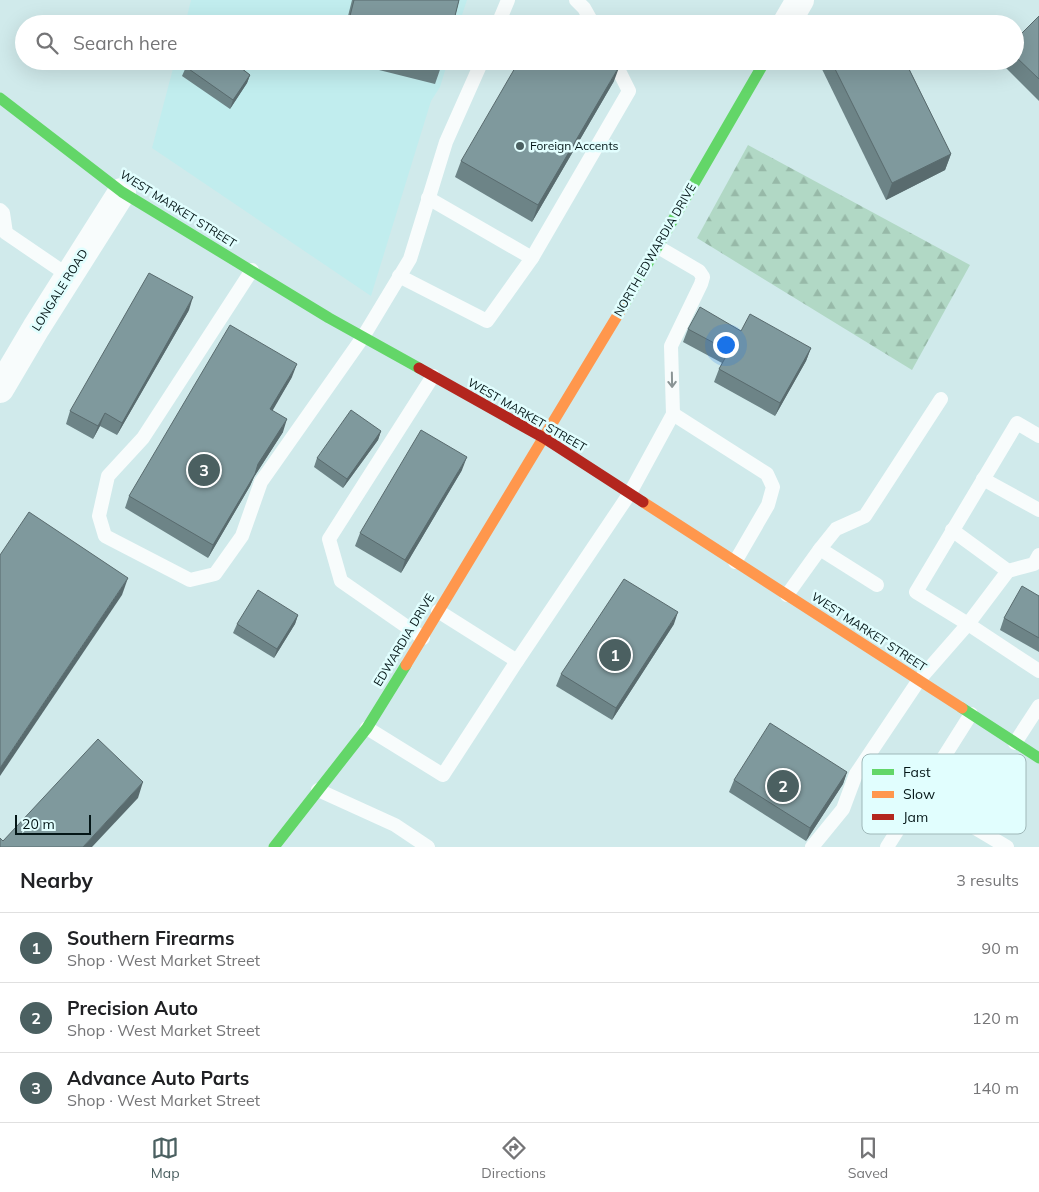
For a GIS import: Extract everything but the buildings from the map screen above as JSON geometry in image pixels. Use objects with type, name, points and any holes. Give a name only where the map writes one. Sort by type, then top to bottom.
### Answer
[{"type":"main road","name":"NORTH EDWARDIA DRIVE","points":[[544,438],[658,247],[760,70]]},
{"type":"main road","name":"WEST MARKET STREET","points":[[0,98],[122,192],[363,337],[544,438],[1039,758]]},
{"type":"main road","name":"EDWARDIA DRIVE","points":[[274,847],[366,728],[544,438]]},
{"type":"street","points":[[791,15],[800,0]]},
{"type":"street","name":"LONGALE ROAD","points":[[0,389],[122,192]]},
{"type":"lane","points":[[502,15],[508,0]]},
{"type":"lane","points":[[576,0],[588,15]]},
{"type":"lane","points":[[252,270],[143,438],[108,476],[99,516],[105,536],[190,580],[215,574],[242,536],[261,482],[363,337],[410,259],[446,142],[478,70]]},
{"type":"lane","points":[[399,276],[487,321],[532,258],[629,91],[618,70]]},
{"type":"lane","points":[[428,198],[532,258]]},
{"type":"lane","points":[[0,210],[3,213],[3,235],[6,233],[69,276]]},
{"type":"lane","points":[[366,728],[443,775],[517,661],[630,494],[672,414],[671,346],[703,277],[699,271],[658,247]]},
{"type":"lane","points":[[423,638],[341,581],[329,539],[433,376]]},
{"type":"lane","points":[[787,595],[836,529],[865,516],[941,399]]},
{"type":"lane","points":[[672,414],[767,474],[773,487],[768,505],[735,562]]},
{"type":"lane","points":[[1039,436],[1017,423],[916,592],[1039,671]]},
{"type":"lane","points":[[983,479],[1039,510]]},
{"type":"lane","points":[[952,530],[1008,571]]},
{"type":"lane","points":[[820,549],[877,585]]},
{"type":"lane","points":[[869,754],[919,680],[968,624],[1008,571],[1034,564],[1039,555]]},
{"type":"lane","points":[[438,611],[517,661]]},
{"type":"lane","points":[[1015,743],[1039,706]]},
{"type":"lane","points":[[946,754],[971,714]]},
{"type":"lane","points":[[812,847],[843,809],[856,774],[862,765]]},
{"type":"lane","points":[[318,790],[395,826],[428,847]]},
{"type":"lane","points":[[887,847],[895,834]]},
{"type":"lane","points":[[985,834],[1007,847]]},
{"type":"shaded area","points":[[191,0],[467,0],[462,15],[187,15]]},
{"type":"shaded area","points":[[173,70],[445,70],[440,87],[431,101],[371,296],[152,148]]},
{"type":"green space","points":[[748,145],[970,265],[912,370],[697,238]]},
{"type":"traffic: fast","points":[[622,308],[760,70]]},
{"type":"traffic: fast","points":[[0,98],[122,192],[329,318],[419,368]]},
{"type":"traffic: fast","points":[[274,847],[367,728],[406,665]]},
{"type":"traffic: fast","points":[[962,708],[1039,758]]},
{"type":"traffic: slow","points":[[406,665],[622,308]]},
{"type":"traffic: slow","points":[[643,502],[962,708]]},
{"type":"traffic: jam","points":[[419,368],[544,438],[643,502]]},
{"type":"place","name":"Foreign Accents","points":[[520,146]]},
{"type":"place","name":"Advance Auto Parts","points":[[204,470]]},
{"type":"place","name":"Southern Firearms","points":[[615,655]]},
{"type":"place","name":"Precision Auto","points":[[783,786]]}]
